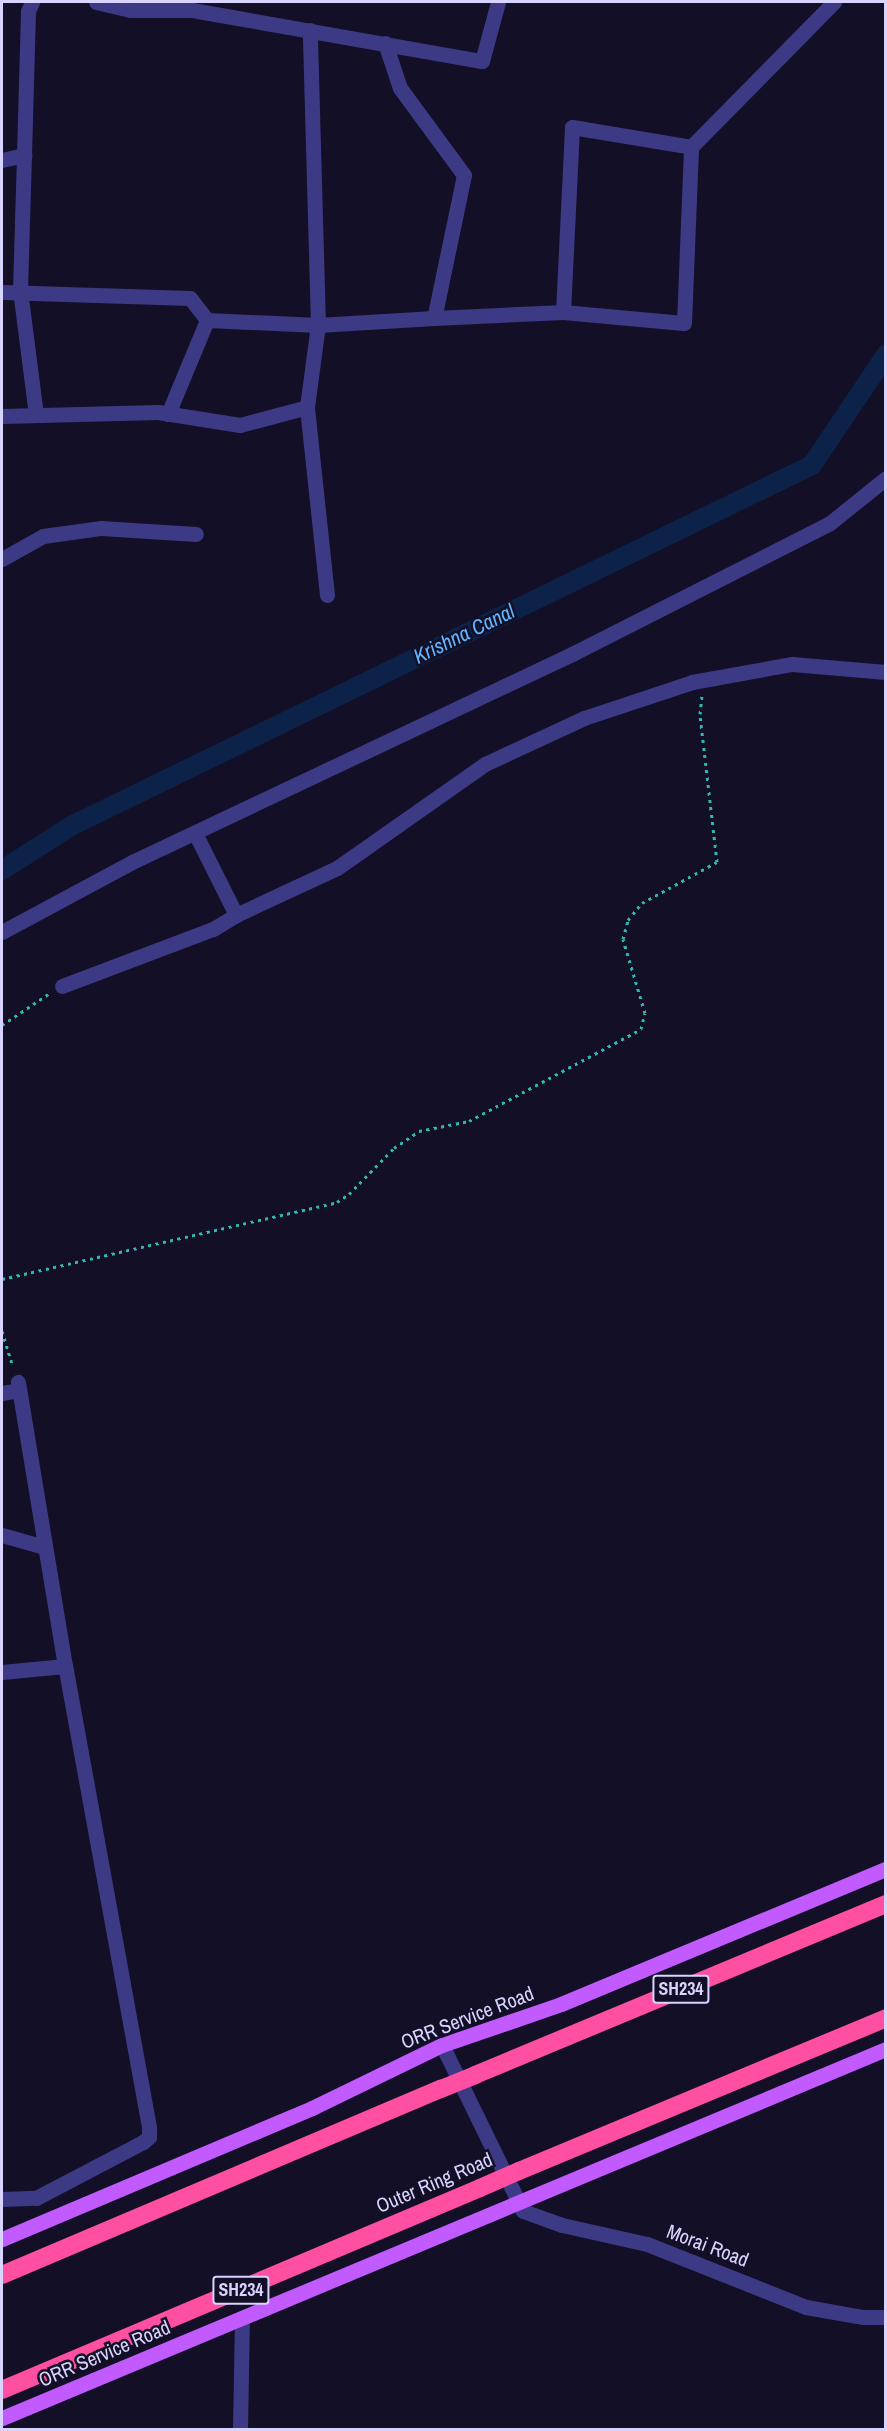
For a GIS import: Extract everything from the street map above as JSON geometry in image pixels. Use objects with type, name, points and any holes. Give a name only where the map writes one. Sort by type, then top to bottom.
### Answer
[{"type":"highway","name":"SH234","points":[[2,2274],[885,1904]]},
{"type":"highway","name":"Outer Ring Road","points":[[2,2390],[885,2018]]},
{"type":"main road","name":"ORR Service Road","points":[[2,2239],[312,2108],[442,2045],[561,2004],[885,1869]]},
{"type":"main road","name":"ORR Service Road","points":[[2,2418],[885,2049]]},
{"type":"street","points":[[32,2],[28,11],[20,290],[36,415]]},
{"type":"street","points":[[96,2],[130,10],[192,10],[482,62],[498,2]]},
{"type":"street","points":[[207,320],[318,324],[563,312],[684,323],[691,147],[834,2]]},
{"type":"street","points":[[310,30],[318,324],[307,407],[327,595]]},
{"type":"street","points":[[385,44],[400,88],[464,175],[434,318]]},
{"type":"street","points":[[563,312],[572,127],[691,147]]},
{"type":"street","points":[[2,160],[24,155]]},
{"type":"street","points":[[2,292],[20,290],[190,298],[207,320]]},
{"type":"street","points":[[168,414],[207,320]]},
{"type":"street","points":[[2,416],[168,414],[240,425],[307,407]]},
{"type":"street","points":[[2,932],[132,862],[572,654],[809,533],[830,522],[885,478]]},
{"type":"street","points":[[2,559],[43,537],[101,528],[196,534]]},
{"type":"street","points":[[62,986],[213,929],[236,915],[337,868],[484,764],[584,718],[703,680],[792,664],[885,672]]},
{"type":"street","points":[[195,833],[236,915]]},
{"type":"street","points":[[2,1393],[19,1386],[44,1547],[149,2137],[36,2198],[2,2199]]},
{"type":"street","points":[[2,1535],[44,1547]]},
{"type":"street","points":[[2,1672],[65,1666]]},
{"type":"street","points":[[442,2045],[518,2204]]},
{"type":"street","name":"Morai Road","points":[[518,2204],[535,2218],[647,2244],[806,2307],[863,2318],[885,2317]]},
{"type":"street","points":[[240,2430],[242,2319]]},
{"type":"path","points":[[2,1279],[337,1202],[349,1194],[394,1148],[419,1131],[469,1121],[641,1029],[645,1013],[623,939],[628,920],[642,903],[717,862],[718,853],[700,714],[703,680]]},
{"type":"path","points":[[2,1025],[62,986]]},
{"type":"path","points":[[2,1331],[19,1386]]},
{"type":"waterway","name":"Krishna Canal","points":[[2,870],[71,826],[812,465],[886,355]]}]
